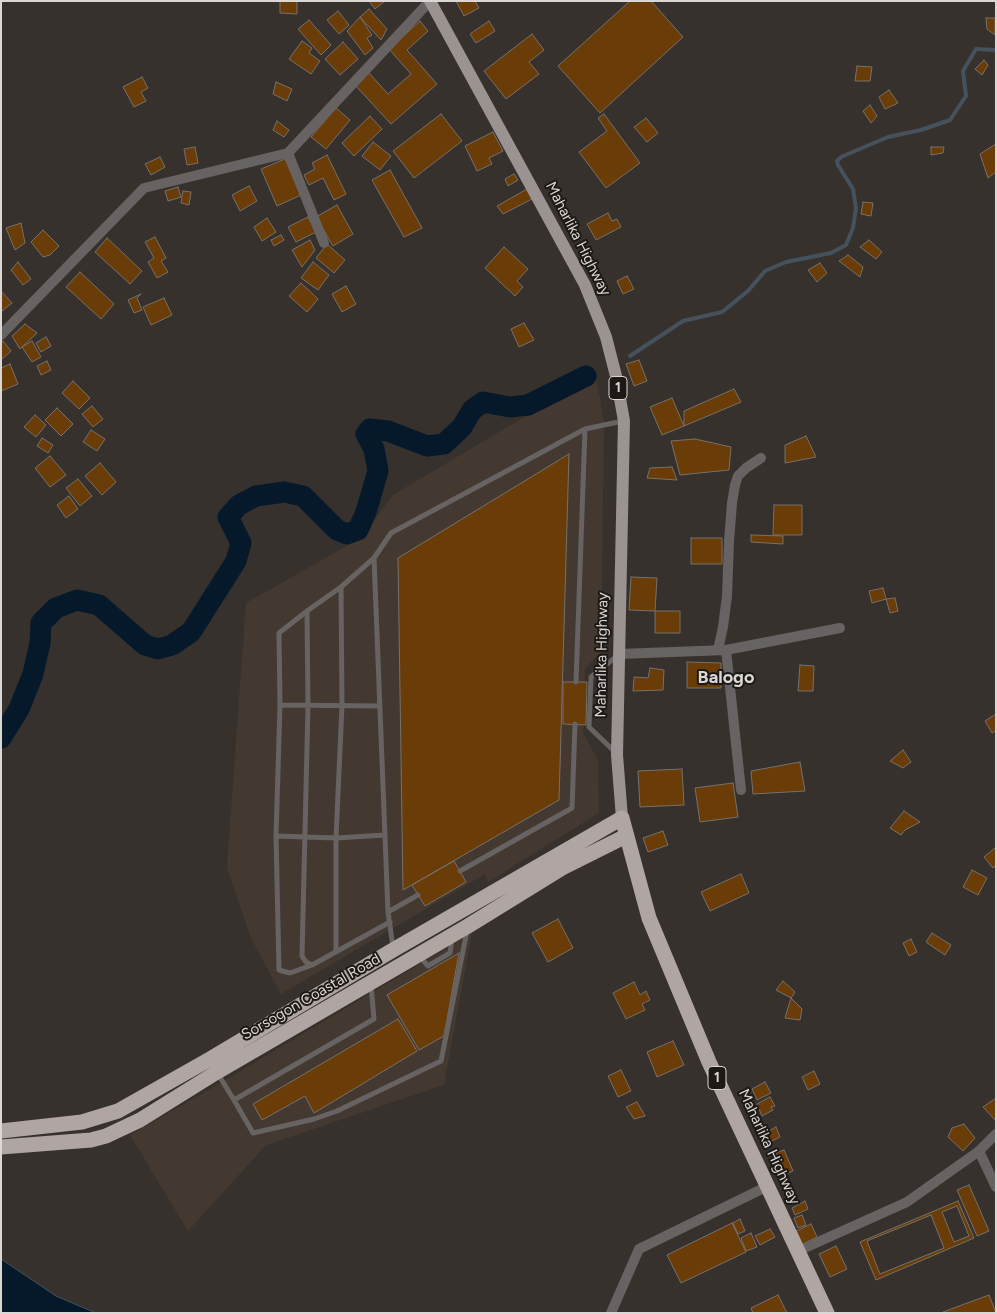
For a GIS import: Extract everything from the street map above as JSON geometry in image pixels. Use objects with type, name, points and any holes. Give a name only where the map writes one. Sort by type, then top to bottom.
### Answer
[{"type":"highway","name":"Maharlika Highway","points":[[622,818],[649,918],[709,1062],[827,1313]]},
{"type":"highway","name":"Sorsogon Coastal Road","points":[[1,1131],[82,1122],[118,1111],[622,818]]},
{"type":"highway","name":"Sorsogon Coastal Road","points":[[1,1147],[91,1140],[122,1129],[468,926],[562,868],[626,836]]},
{"type":"highway","points":[[65,1124],[72,1142]]},
{"type":"main road","name":"Maharlika Highway","points":[[430,1],[585,285],[606,337],[616,376],[624,421],[617,755],[622,818]]},
{"type":"street","points":[[1,335],[144,188],[288,153],[430,1]]},
{"type":"street","points":[[288,153],[324,244]]},
{"type":"street","points":[[741,790],[722,650],[727,596],[729,541],[735,485],[738,476],[761,458]]},
{"type":"street","points":[[619,654],[722,650],[840,628]]},
{"type":"street","points":[[798,1251],[907,1202],[979,1151],[996,1134]]},
{"type":"street","points":[[979,1151],[996,1187]]},
{"type":"street","points":[[611,1313],[639,1249],[768,1186]]},
{"type":"lane","points":[[390,922],[312,965],[290,973],[279,970],[276,836],[280,705],[279,633],[341,587],[374,558],[390,533],[585,429],[624,421]]},
{"type":"lane","points":[[576,682],[585,429]]},
{"type":"lane","points":[[374,558],[388,912],[393,950]]},
{"type":"lane","points":[[336,952],[336,838],[342,706],[341,587]]},
{"type":"lane","points":[[307,611],[308,706],[302,956],[306,962],[312,965]]},
{"type":"lane","points":[[617,755],[590,727],[591,677],[619,654]]},
{"type":"lane","points":[[280,705],[380,706]]},
{"type":"lane","points":[[460,871],[572,808],[574,724]]},
{"type":"lane","points":[[276,836],[336,838],[385,835]]},
{"type":"lane","points":[[388,912],[418,895]]},
{"type":"lane","points":[[217,1072],[253,1133],[314,1119],[337,1111],[441,1061],[468,926]]},
{"type":"lane","points":[[234,1100],[374,1019],[370,982]]},
{"type":"shaded area","points":[[596,380],[604,425],[601,652],[585,669],[583,733],[598,760],[599,813],[488,882],[485,874],[281,994],[251,938],[227,868],[246,603],[361,538],[393,495],[536,410]]},
{"type":"shaded area","points":[[472,933],[444,1085],[266,1145],[188,1231],[130,1135]]},
{"type":"water","points":[[1,1259],[56,1296],[96,1313],[1,1313]]},
{"type":"building","points":[[280,1],[297,1],[297,14],[280,13]]},
{"type":"building","points":[[369,1],[385,1],[375,9]]},
{"type":"building","points":[[456,1],[475,1],[479,8],[464,16]]},
{"type":"building","points":[[630,1],[651,1],[683,37],[600,113],[558,66]]},
{"type":"building","points":[[369,9],[387,29],[381,40],[360,17]]},
{"type":"building","points":[[338,11],[349,25],[339,34],[327,20]]},
{"type":"building","points":[[360,17],[372,35],[367,38],[373,48],[365,55],[347,31]]},
{"type":"building","points":[[986,18],[995,18],[995,35],[987,29]]},
{"type":"building","points":[[309,20],[331,45],[321,55],[298,29]]},
{"type":"building","points":[[420,21],[428,31],[407,50],[437,84],[391,124],[355,85],[369,73],[388,94],[411,74],[389,49]]},
{"type":"building","points":[[489,21],[495,31],[476,43],[470,34]]},
{"type":"building","points":[[532,34],[544,50],[529,62],[539,74],[506,99],[484,71]]},
{"type":"building","points":[[302,41],[312,48],[309,53],[320,61],[311,74],[289,59]]},
{"type":"building","points":[[343,42],[358,59],[340,75],[325,59]]},
{"type":"building","points":[[984,60],[988,65],[982,75],[975,69]]},
{"type":"building","points":[[857,66],[872,67],[870,81],[855,81]]},
{"type":"building","points":[[142,77],[148,88],[141,92],[146,101],[134,107],[123,87]]},
{"type":"building","points":[[276,82],[292,89],[287,101],[273,94]]},
{"type":"building","points":[[889,90],[898,103],[885,109],[879,97]]},
{"type":"building","points":[[870,105],[877,116],[871,123],[863,111]]},
{"type":"building","points":[[336,108],[350,120],[326,149],[311,137]]},
{"type":"building","points":[[441,114],[462,141],[414,178],[393,151]]},
{"type":"building","points":[[604,114],[640,163],[606,188],[579,152],[607,131],[598,118]]},
{"type":"building","points":[[370,116],[382,129],[354,156],[342,143]]},
{"type":"building","points":[[646,118],[658,133],[647,142],[634,127]]},
{"type":"building","points":[[277,121],[289,130],[284,137],[273,130]]},
{"type":"building","points":[[493,132],[503,151],[489,158],[492,164],[477,171],[465,146]]},
{"type":"building","points":[[373,142],[391,156],[380,170],[362,156]]},
{"type":"building","points":[[996,144],[996,172],[988,178],[980,154]]},
{"type":"building","points":[[195,147],[198,163],[187,165],[184,149]]},
{"type":"building","points":[[931,147],[944,147],[943,153],[931,155]]},
{"type":"building","points":[[327,155],[346,194],[334,200],[323,178],[309,185],[304,175],[315,169],[312,163]]},
{"type":"building","points":[[160,157],[165,167],[151,175],[145,164]]},
{"type":"building","points":[[285,159],[301,195],[277,206],[261,169]]},
{"type":"building","points":[[390,170],[422,228],[404,237],[372,180]]},
{"type":"building","points":[[514,174],[518,180],[508,186],[505,179]]},
{"type":"building","points":[[249,186],[257,201],[240,211],[232,195]]},
{"type":"building","points":[[178,187],[181,197],[168,201],[165,191]]},
{"type":"building","points":[[527,189],[532,199],[503,214],[497,206]]},
{"type":"building","points":[[183,191],[191,192],[189,205],[181,203]]},
{"type":"building","points":[[863,202],[873,203],[871,216],[861,214]]},
{"type":"building","points":[[337,205],[353,234],[333,246],[316,217]]},
{"type":"building","points":[[608,213],[612,221],[617,219],[621,227],[596,240],[587,224]]},
{"type":"building","points":[[308,217],[316,232],[296,242],[288,227]]},
{"type":"building","points":[[267,218],[276,232],[262,241],[254,227]]},
{"type":"building","points":[[21,223],[25,243],[15,250],[6,228]]},
{"type":"building","points":[[43,230],[59,246],[50,255],[43,257],[31,242]]},
{"type":"building","points":[[281,235],[284,240],[274,246],[271,240]]},
{"type":"building","points":[[155,237],[166,258],[161,261],[168,272],[157,278],[148,262],[154,258],[145,242]]},
{"type":"building","points":[[107,238],[142,271],[130,284],[95,252]]},
{"type":"building","points":[[310,240],[315,250],[302,267],[292,250]]},
{"type":"building","points":[[869,240],[882,252],[876,259],[860,247]]},
{"type":"building","points":[[327,244],[345,260],[334,273],[316,258]]},
{"type":"building","points":[[504,247],[528,269],[517,281],[523,287],[515,296],[485,268]]},
{"type":"building","points":[[848,255],[863,267],[860,277],[839,261]]},
{"type":"building","points":[[18,262],[31,279],[23,285],[11,270]]},
{"type":"building","points":[[313,262],[329,275],[318,290],[301,278]]},
{"type":"building","points":[[820,263],[827,273],[817,282],[808,270]]},
{"type":"building","points":[[80,272],[114,304],[101,319],[66,287]]},
{"type":"building","points":[[627,276],[634,289],[623,294],[617,281]]},
{"type":"building","points":[[301,283],[318,299],[307,312],[289,296]]},
{"type":"building","points":[[346,286],[356,304],[342,312],[332,294]]},
{"type":"building","points":[[1,291],[12,303],[2,311],[1,310]]},
{"type":"building","points":[[141,294],[137,298],[142,310],[134,313],[128,300]]},
{"type":"building","points":[[164,298],[172,315],[151,325],[143,307]]},
{"type":"building","points":[[524,323],[534,340],[519,347],[511,329]]},
{"type":"building","points":[[25,324],[37,333],[20,349],[12,336]]},
{"type":"building","points":[[46,337],[51,346],[41,352],[36,343]]},
{"type":"building","points":[[3,341],[11,351],[1,360],[1,342]]},
{"type":"building","points":[[32,341],[41,357],[32,362],[22,347]]},
{"type":"building","points":[[639,360],[647,381],[634,386],[626,364]]},
{"type":"building","points":[[47,361],[51,370],[41,375],[37,366]]},
{"type":"building","points":[[10,364],[18,384],[1,391],[1,368]]},
{"type":"building","points":[[73,381],[90,398],[79,409],[62,393]]},
{"type":"building","points":[[734,389],[741,402],[684,426],[684,411]]},
{"type":"building","points":[[672,398],[684,426],[662,435],[650,407]]},
{"type":"building","points":[[92,406],[103,419],[93,427],[82,414]]},
{"type":"building","points":[[57,408],[73,424],[61,436],[45,420]]},
{"type":"building","points":[[35,415],[46,425],[36,437],[24,427]]},
{"type":"building","points":[[91,430],[105,439],[97,451],[83,442]]},
{"type":"building","points":[[806,436],[816,457],[785,463],[785,445]]},
{"type":"building","points":[[42,438],[53,445],[48,453],[37,446]]},
{"type":"building","points":[[695,439],[731,447],[729,470],[680,475],[671,441]]},
{"type":"building","points":[[569,454],[559,800],[403,890],[398,558]]},
{"type":"building","points":[[50,456],[66,475],[50,487],[35,468]]},
{"type":"building","points":[[100,463],[116,482],[102,495],[85,476]]},
{"type":"building","points":[[672,467],[677,480],[647,478],[650,468]]},
{"type":"building","points":[[78,479],[92,496],[80,506],[66,488]]},
{"type":"building","points":[[69,496],[78,509],[66,518],[57,505]]},
{"type":"building","points":[[774,505],[802,505],[802,535],[773,535]]},
{"type":"building","points":[[751,535],[783,536],[783,544],[751,542]]},
{"type":"building","points":[[691,538],[722,538],[722,564],[691,564]]},
{"type":"building","points":[[631,577],[657,578],[655,611],[629,610]]},
{"type":"building","points":[[883,588],[886,599],[872,603],[869,591]]},
{"type":"building","points":[[895,598],[898,611],[890,613],[886,599]]},
{"type":"building","points":[[655,611],[680,611],[680,633],[655,633]]},
{"type":"building","points":[[687,662],[721,663],[721,688],[687,688]]},
{"type":"building","points":[[800,665],[814,666],[813,691],[798,691]]},
{"type":"building","points":[[650,668],[664,670],[663,690],[633,691],[634,677],[648,678]]},
{"type":"building","points":[[563,682],[587,682],[586,725],[563,724]]},
{"type":"building","points":[[996,714],[996,731],[992,733],[985,721]]},
{"type":"building","points":[[903,750],[911,762],[903,768],[890,761]]},
{"type":"building","points":[[800,762],[805,791],[753,794],[751,771]]},
{"type":"building","points":[[682,769],[684,805],[640,807],[638,771]]},
{"type":"building","points":[[733,783],[738,817],[700,822],[695,788]]},
{"type":"building","points":[[904,811],[920,822],[905,830],[901,835],[890,828]]},
{"type":"building","points":[[663,831],[668,845],[648,852],[643,838]]},
{"type":"building","points":[[996,847],[996,865],[993,868],[984,857]]},
{"type":"building","points":[[454,861],[466,882],[425,906],[412,885]]},
{"type":"building","points":[[972,870],[987,878],[978,895],[963,887]]},
{"type":"building","points":[[741,874],[749,893],[710,911],[701,892]]},
{"type":"building","points":[[558,919],[573,948],[548,962],[532,933]]},
{"type":"building","points":[[932,933],[951,945],[945,955],[926,942]]},
{"type":"building","points":[[911,939],[917,952],[909,956],[903,943]]},
{"type":"building","points":[[459,953],[444,1036],[419,1050],[387,995]]},
{"type":"building","points":[[783,981],[795,992],[791,998],[776,990]]},
{"type":"building","points":[[634,982],[640,995],[646,991],[650,1000],[642,1004],[645,1010],[626,1019],[613,993]]},
{"type":"building","points":[[791,998],[802,1009],[800,1020],[785,1018]]},
{"type":"building","points":[[398,1019],[417,1051],[314,1113],[305,1096],[262,1120],[253,1104]]},
{"type":"building","points":[[673,1041],[684,1065],[657,1077],[647,1052]]},
{"type":"building","points":[[621,1070],[631,1091],[618,1097],[608,1076]]},
{"type":"building","points":[[814,1071],[820,1084],[808,1090],[802,1077]]},
{"type":"building","points":[[765,1082],[771,1093],[757,1100],[752,1089]]},
{"type":"building","points":[[770,1097],[775,1106],[771,1107],[773,1110],[762,1116],[757,1104]]},
{"type":"building","points":[[996,1098],[996,1121],[983,1107]]},
{"type":"building","points":[[637,1102],[645,1116],[634,1119],[626,1107]]},
{"type":"building","points":[[964,1124],[975,1138],[963,1151],[948,1137],[952,1128]]},
{"type":"building","points":[[776,1127],[780,1137],[768,1143],[763,1134]]},
{"type":"building","points":[[784,1150],[793,1171],[779,1177],[772,1161],[778,1158],[776,1153]]},
{"type":"building","points":[[969,1185],[989,1231],[977,1236],[957,1190]]},
{"type":"building","points":[[805,1201],[808,1209],[795,1215],[792,1208]]},
{"type":"building","points":[[958,1201],[974,1238],[876,1280],[860,1242]]},
{"type":"building","points":[[957,1206],[969,1236],[954,1242],[942,1212]]},
{"type":"building","points":[[802,1215],[806,1225],[798,1228],[794,1218]]},
{"type":"building","points":[[931,1215],[944,1248],[880,1274],[867,1241]]},
{"type":"building","points":[[740,1219],[745,1231],[738,1234],[733,1223]]},
{"type":"building","points":[[732,1223],[746,1252],[681,1283],[667,1255]]},
{"type":"building","points":[[811,1224],[817,1237],[801,1245],[794,1232]]},
{"type":"building","points":[[770,1229],[775,1237],[760,1245],[755,1236]]},
{"type":"building","points":[[751,1233],[757,1247],[746,1251],[741,1238]]},
{"type":"building","points":[[836,1246],[847,1269],[830,1277],[819,1254]]},
{"type":"building","points":[[778,1295],[787,1313],[753,1313],[751,1308]]},
{"type":"building","points":[[989,1295],[996,1313],[943,1313],[943,1312]]},
{"type":"waterway","points":[[630,356],[683,321],[722,312],[748,291],[765,271],[786,262],[831,253],[846,245],[853,228],[856,208],[853,189],[837,161],[841,157],[888,137],[921,130],[950,120],[966,96],[963,71],[976,49],[996,50]]},
{"type":"waterway","points":[[1,738],[19,709],[33,674],[40,643],[41,623],[56,608],[77,600],[99,605],[145,645],[158,649],[172,645],[191,632],[236,561],[241,543],[228,517],[239,505],[256,496],[284,492],[303,496],[337,530],[347,534],[358,530],[366,512],[378,471],[374,449],[366,434],[370,429],[388,431],[427,446],[444,444],[462,427],[472,410],[483,402],[510,407],[528,405],[586,376]]},
{"type":"district","name":"Balogo","points":[[726,678]]}]
